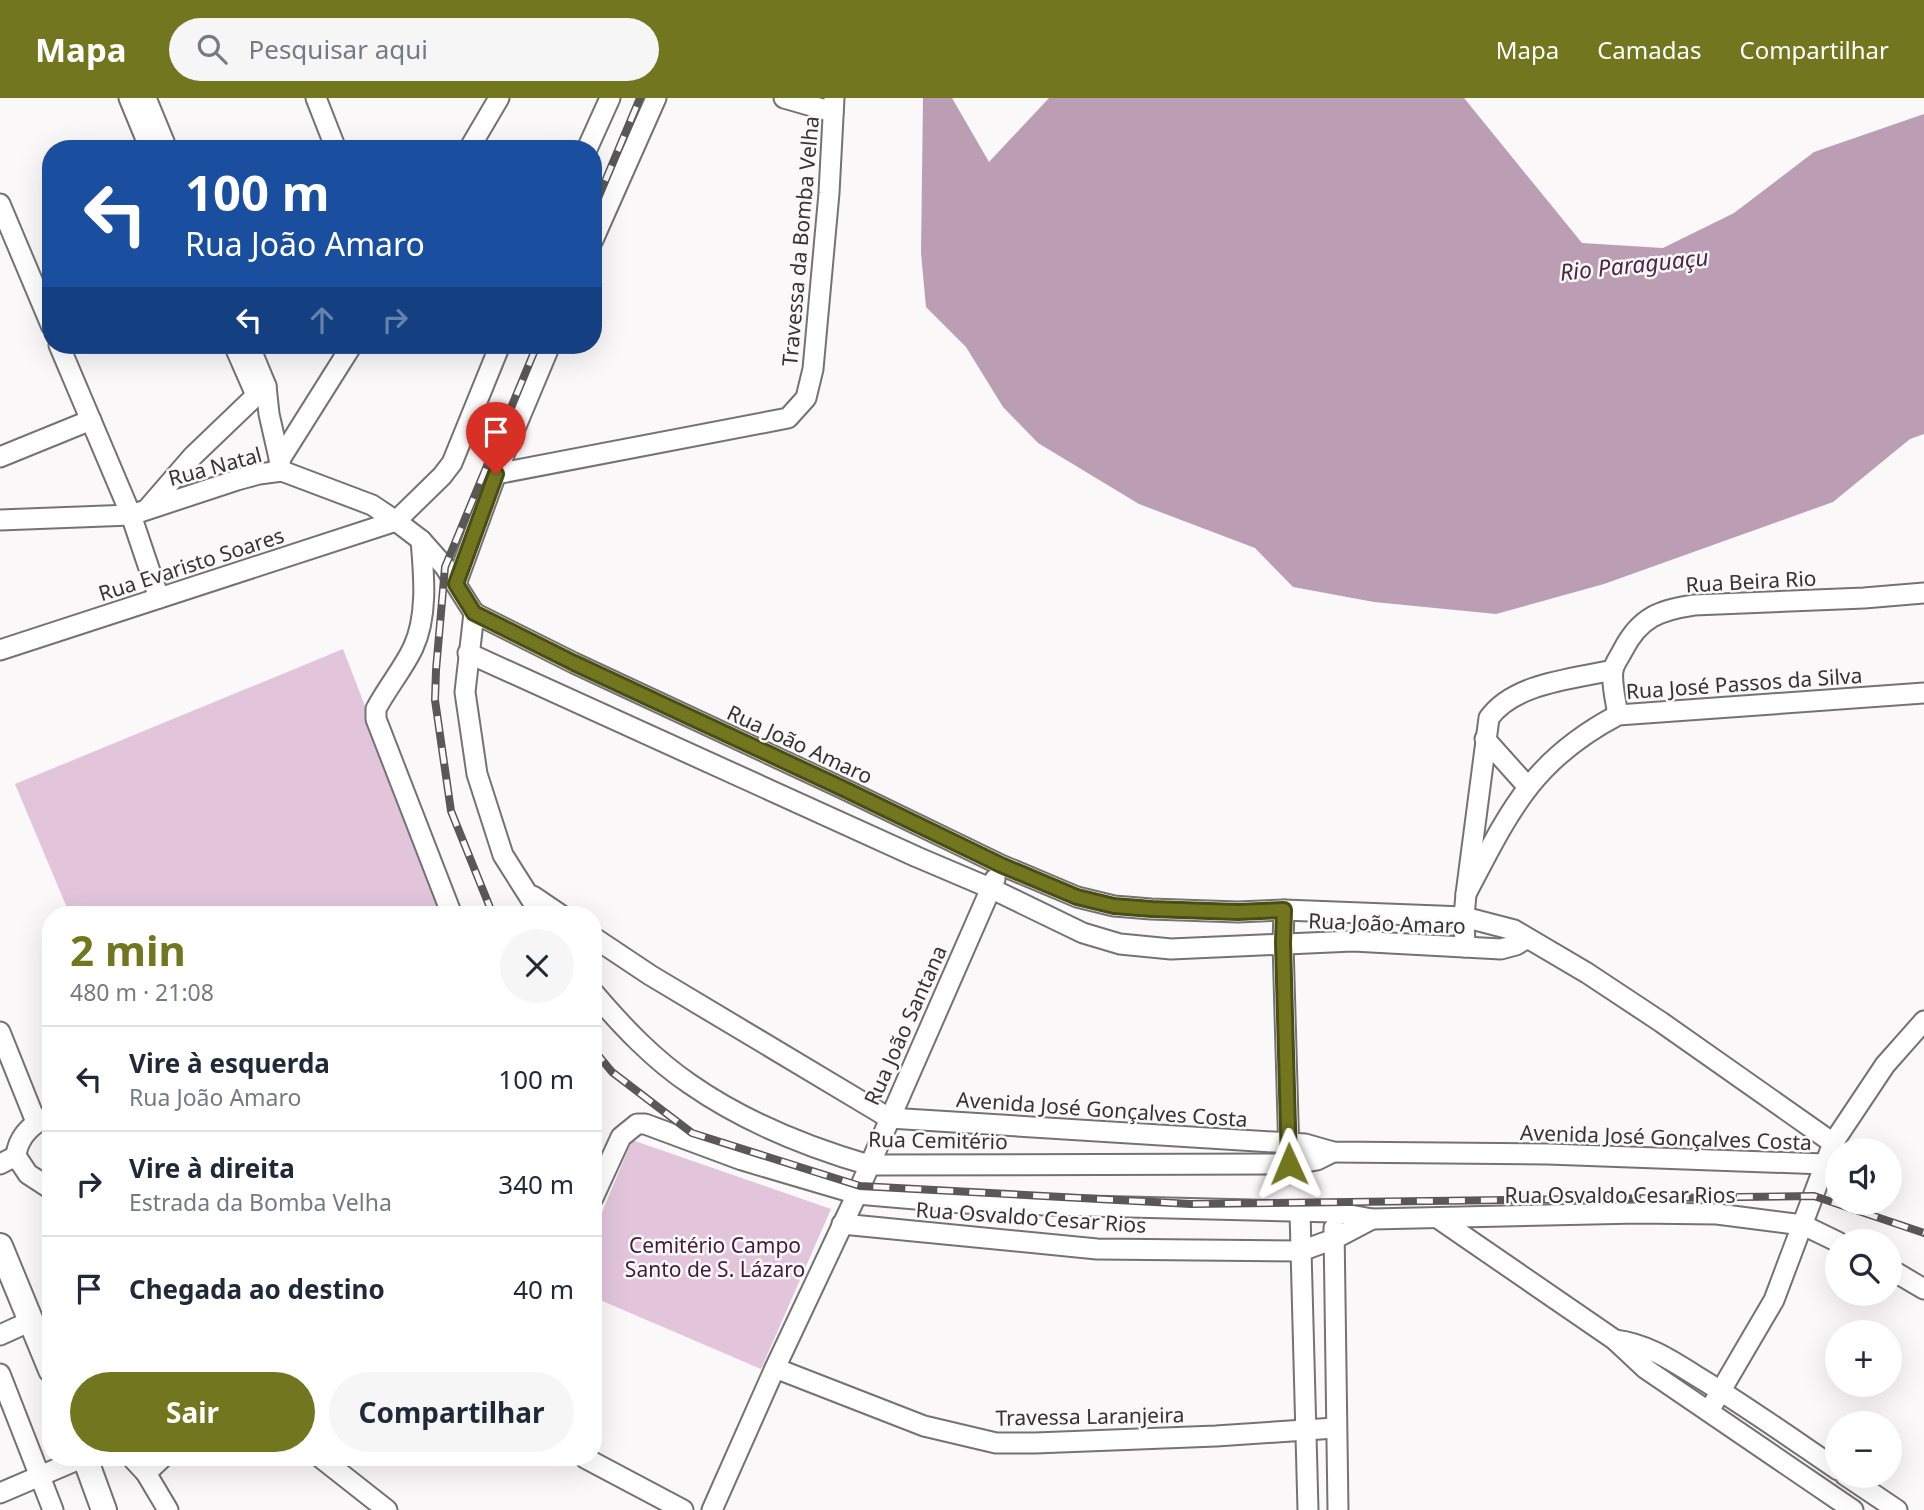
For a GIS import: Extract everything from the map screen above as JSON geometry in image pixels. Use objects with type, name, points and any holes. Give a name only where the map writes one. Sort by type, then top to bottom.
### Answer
[{"type":"main road","points":[[0,1246],[8,1289],[31,1321],[42,1348]]},
{"type":"main road","points":[[87,1466],[104,1510]]},
{"type":"street","points":[[129,98],[146,140]]},
{"type":"street","points":[[146,98],[163,140]]},
{"type":"street","points":[[316,98],[332,140]]},
{"type":"street","points":[[474,140],[499,98]]},
{"type":"street","points":[[591,140],[610,98]]},
{"type":"street","points":[[602,220],[656,98]]},
{"type":"street","points":[[784,98],[833,105]]},
{"type":"street","name":"Travessa da Bomba Velha","points":[[496,474],[788,418],[806,398],[813,369],[829,193],[833,105]]},
{"type":"street","points":[[0,204],[42,304]]},
{"type":"street","points":[[63,354],[91,420],[139,512],[159,598]]},
{"type":"street","points":[[239,354],[261,390]]},
{"type":"street","points":[[251,354],[269,414],[280,466]]},
{"type":"street","points":[[280,466],[347,354]]},
{"type":"street","points":[[396,520],[452,463],[496,354]]},
{"type":"street","points":[[456,584],[496,474],[546,354]]},
{"type":"street","points":[[139,512],[261,390]]},
{"type":"street","points":[[0,457],[91,420]]},
{"type":"street","name":"Rua Natal","points":[[0,520],[139,512],[280,466],[372,505],[396,520],[421,540],[445,567],[474,613]]},
{"type":"street","name":"Rua Evaristo Soares","points":[[0,650],[396,520]]},
{"type":"street","points":[[421,540],[423,597],[418,635],[412,650],[376,709],[376,719],[449,906]]},
{"type":"street","name":"Rua Beira Rio","points":[[1613,670],[1629,638],[1641,624],[1672,608],[1924,593]]},
{"type":"street","points":[[474,613],[465,692],[477,774],[503,855],[536,906]]},
{"type":"street","name":"Rua João Amaro","points":[[474,613],[1001,865],[1077,897],[1114,906],[1192,911],[1284,910],[1464,917],[1514,930],[1587,972],[1826,1138]]},
{"type":"street","name":"Rua João Amaro","points":[[468,653],[990,888],[1083,933],[1120,944],[1171,949],[1353,941],[1501,949],[1526,939]]},
{"type":"street","points":[[1613,670],[1618,715]]},
{"type":"street","name":"Rua José Passos da Silva","points":[[1466,894],[1489,718],[1505,700],[1532,689],[1613,670]]},
{"type":"street","name":"Rua José Passos da Silva","points":[[1466,894],[1507,816],[1545,766],[1590,729],[1618,715],[1924,693]]},
{"type":"street","points":[[1485,739],[1528,787]]},
{"type":"street","name":"Rua João Santana","points":[[712,1510],[857,1194],[1001,865]]},
{"type":"street","points":[[527,892],[548,906]]},
{"type":"street","points":[[1465,947],[1466,894]]},
{"type":"street","points":[[1284,910],[1289,1164]]},
{"type":"street","name":"Avenida José Gonçalves Costa","points":[[602,943],[650,975],[889,1118],[1289,1143],[1317,1146],[1333,1152],[1548,1154],[1824,1164]]},
{"type":"street","name":"Rua Cemitério","points":[[602,1003],[655,1057],[690,1085],[734,1110],[799,1141],[869,1165],[1289,1164],[1317,1160],[1333,1152]]},
{"type":"street","points":[[1836,1138],[1885,1065],[1924,1021]]},
{"type":"street","points":[[0,1032],[42,1116]]},
{"type":"street","points":[[42,1119],[8,1160],[42,1183]]},
{"type":"street","points":[[602,1178],[621,1137],[636,1124],[656,1126],[742,1160],[857,1194]]},
{"type":"street","points":[[1709,1411],[1773,1300],[1824,1164]]},
{"type":"street","name":"Rua Osvaldo Cesar Rios","points":[[857,1194],[962,1203],[1334,1212],[1372,1219],[1717,1214],[1803,1225],[1825,1236]]},
{"type":"street","points":[[1300,1212],[1308,1510]]},
{"type":"street","points":[[1334,1212],[1338,1510]]},
{"type":"street","points":[[1301,1251],[1334,1239],[1372,1219]]},
{"type":"street","points":[[1439,1219],[1615,1340],[1646,1369],[1853,1510]]},
{"type":"street","name":"Rua Osvaldo Cesar Rios","points":[[842,1224],[1097,1249],[1301,1251]]},
{"type":"street","points":[[1902,1276],[1924,1289]]},
{"type":"street","points":[[0,1335],[31,1321]]},
{"type":"street","points":[[1615,1340],[1654,1350],[1721,1391],[1825,1461]]},
{"type":"street","name":"Travessa Laranjeira","points":[[775,1368],[924,1426],[996,1443],[1335,1428]]},
{"type":"street","points":[[0,1374],[53,1510]]},
{"type":"street","points":[[0,1493],[64,1466]]},
{"type":"street","points":[[139,1466],[168,1510]]},
{"type":"street","points":[[146,1473],[153,1466]]},
{"type":"street","points":[[331,1466],[387,1510]]},
{"type":"street","points":[[600,1466],[683,1510]]},
{"type":"street","points":[[1864,1488],[1897,1510]]},
{"type":"green space","points":[[343,649],[443,906],[66,906],[15,784]]},
{"type":"green space","name":"Cemitério Campo Santo de S. Lázaro","points":[[632,1140],[831,1209],[761,1369],[602,1301],[602,1212]]},
{"type":"water","name":"Rio Paraguaçu","points":[[923,98],[952,98],[989,162],[1049,98],[1464,98],[1582,243],[1663,248],[1734,213],[1814,152],[1924,114],[1924,434],[1910,439],[1833,502],[1604,584],[1496,614],[1374,602],[1293,587],[1255,548],[1139,504],[1038,443],[1003,407],[966,347],[926,307],[921,253]]},
{"type":"railway","points":[[602,189],[640,98]]},
{"type":"railway","points":[[489,906],[451,811],[435,700],[436,670],[445,567],[533,354]]},
{"type":"railway","points":[[602,1060],[612,1072],[692,1133],[860,1186],[1191,1204],[1814,1196],[1924,1233]]},
{"type":"route","points":[[496,474],[456,584],[474,613],[933,833],[1077,897],[1114,906],[1152,909],[1238,912],[1284,910],[1289,1164]]}]
